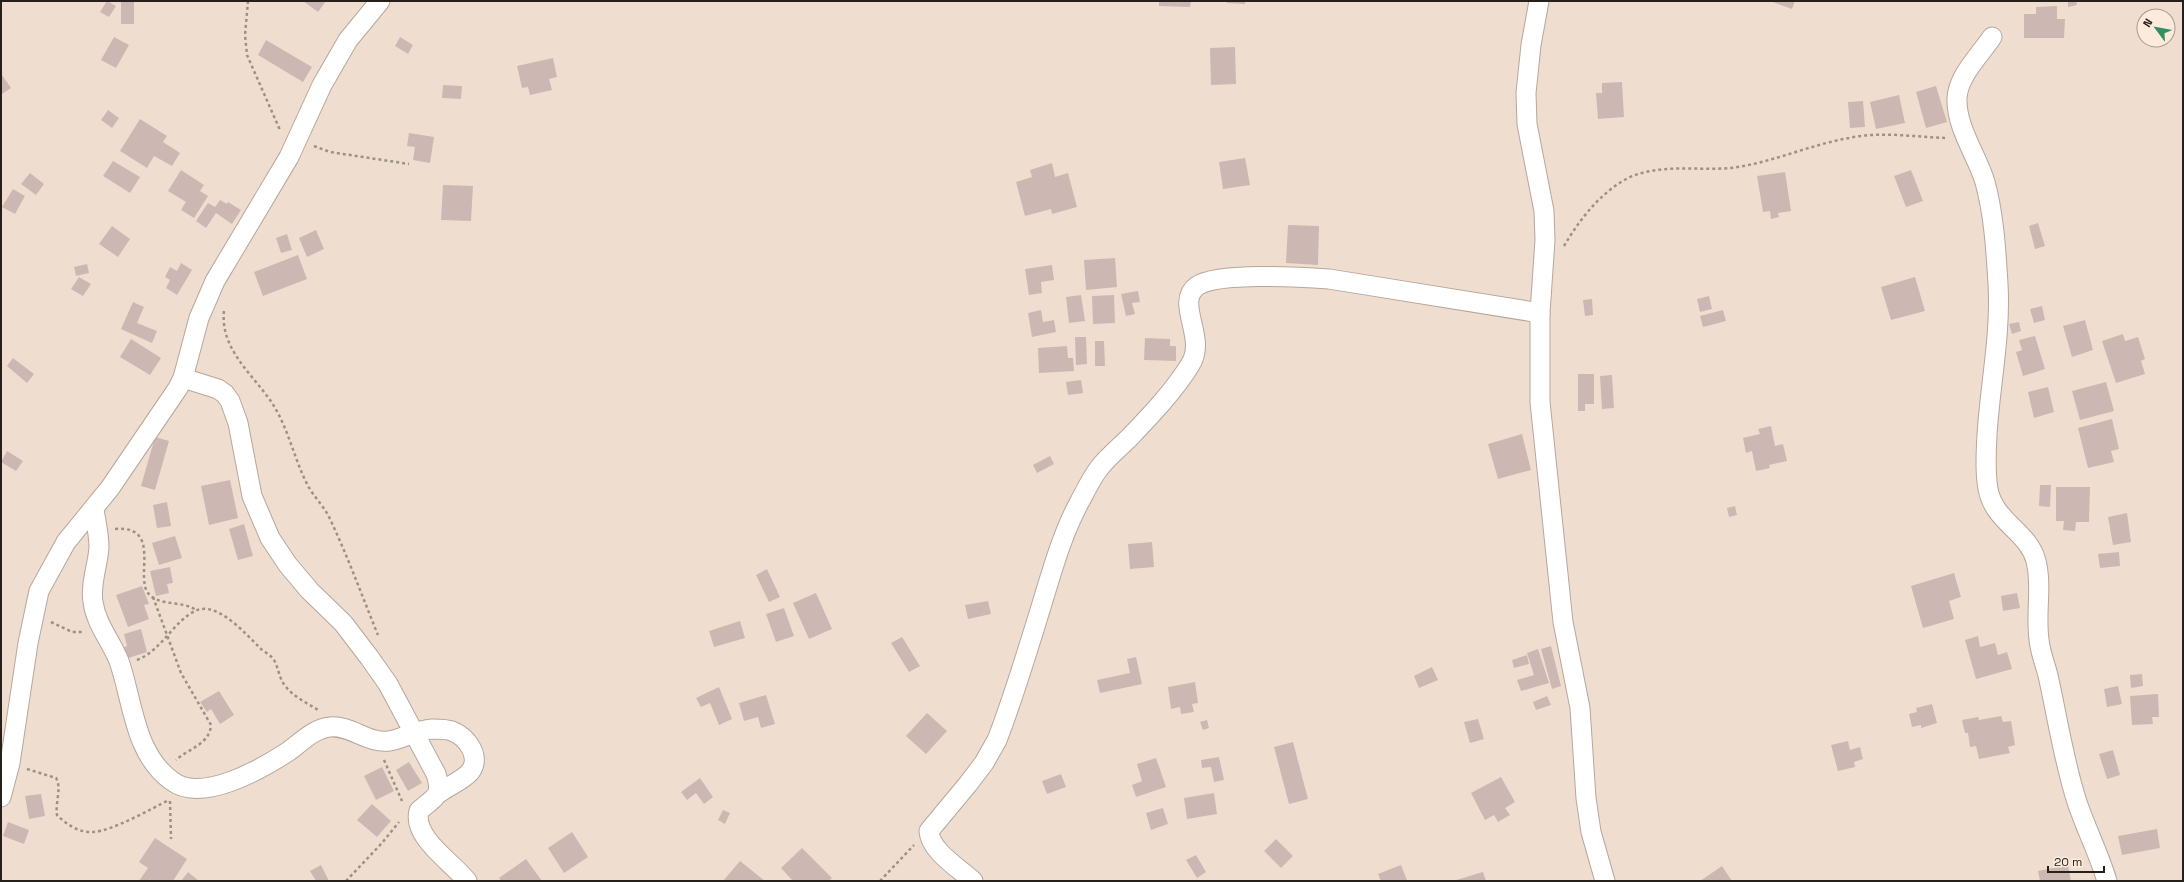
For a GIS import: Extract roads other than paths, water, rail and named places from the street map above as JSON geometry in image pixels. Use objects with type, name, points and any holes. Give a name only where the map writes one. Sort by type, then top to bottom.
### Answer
[{"type":"street","points":[[1,797],[10,763],[35,606],[39,591],[66,542],[94,510],[167,406],[182,378],[199,318],[215,281],[289,157],[322,85],[348,40],[380,1]]},
{"type":"street","points":[[1539,1],[1531,45],[1526,93],[1526,124],[1544,211],[1545,240],[1540,313],[1540,402],[1558,585],[1563,622],[1580,708],[1586,798],[1591,832],[1605,881]]},
{"type":"street","points":[[1992,37],[1964,77],[1957,96],[1958,116],[1985,184],[1995,247],[1998,287],[1998,319],[1986,453],[1988,489],[1994,506],[2004,521],[2021,536],[2036,560],[2038,572],[2038,632],[2040,647],[2049,681],[2065,763],[2078,804],[2107,881]]},
{"type":"street","points":[[973,881],[934,846],[929,838],[929,831],[984,763],[997,740],[1061,545],[1080,501],[1100,467],[1157,408],[1191,365],[1196,352],[1196,338],[1188,299],[1191,292],[1198,286],[1236,278],[1264,276],[1329,279],[1540,313]]},
{"type":"street","points":[[182,378],[218,388],[226,394],[238,423],[252,496],[270,538],[288,565],[310,591],[343,623],[388,684],[412,732],[436,774],[440,786],[439,793]]},
{"type":"street","points":[[94,510],[99,548],[92,600],[94,611],[119,662],[136,727],[154,761],[166,776],[174,783],[186,788],[202,788],[220,785],[245,776],[269,764],[320,730],[330,727],[346,728],[375,740],[389,741],[412,732],[430,729],[451,730],[460,736],[472,750],[474,758],[470,772],[439,793],[419,811],[418,826],[425,838],[456,868],[467,881]]}]
